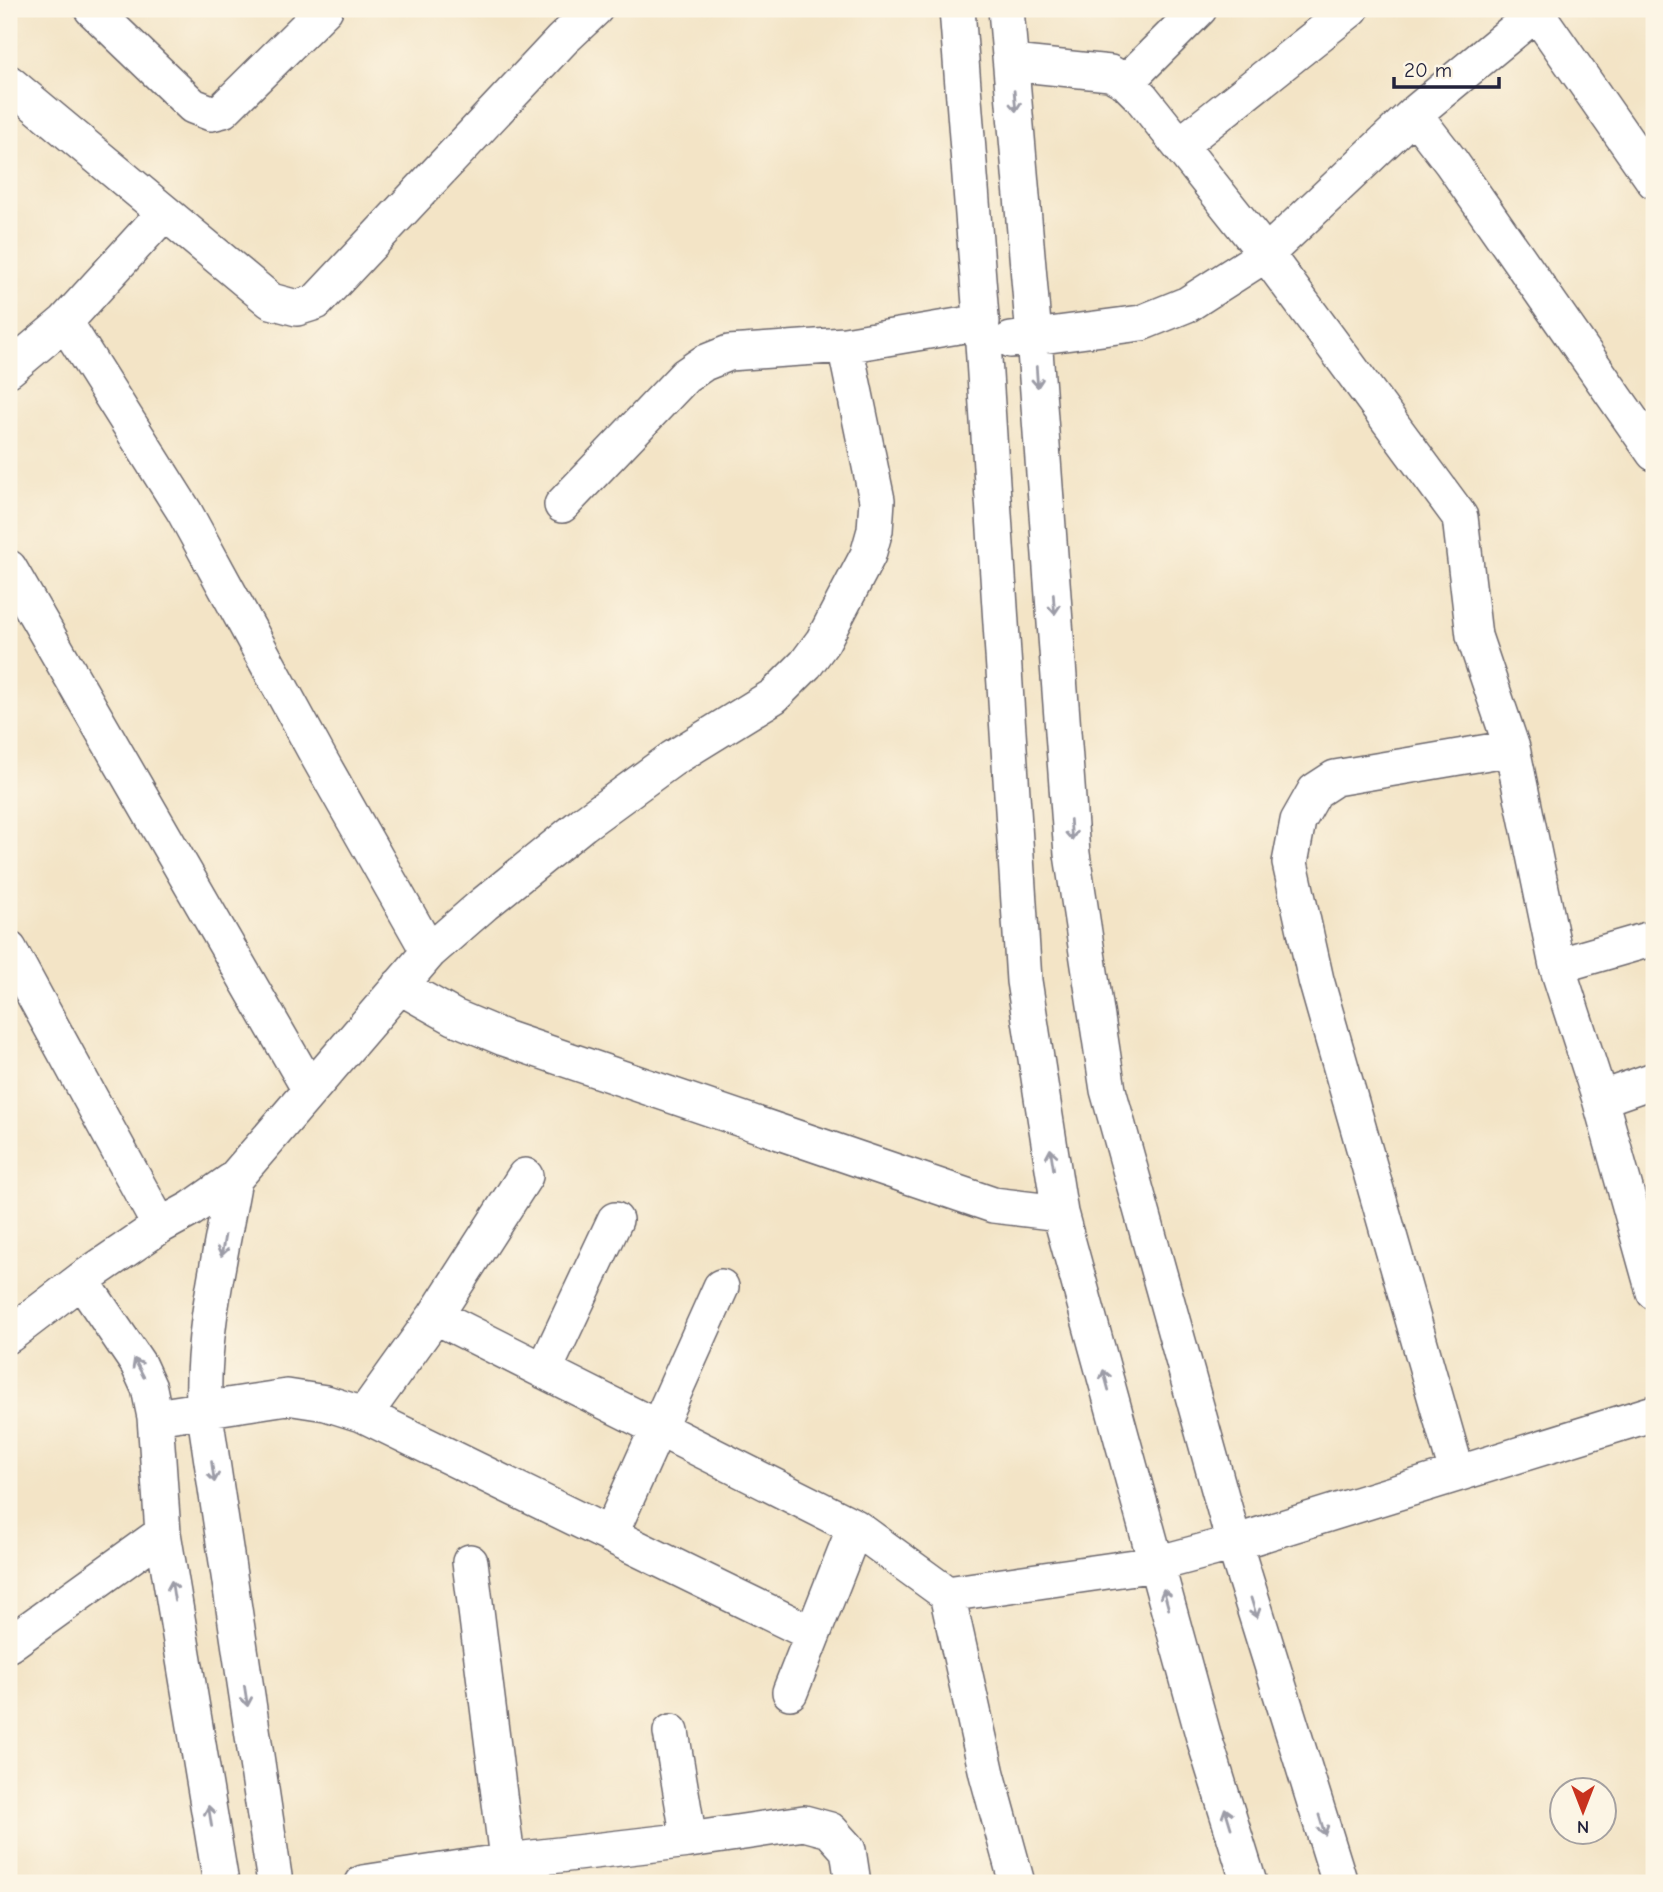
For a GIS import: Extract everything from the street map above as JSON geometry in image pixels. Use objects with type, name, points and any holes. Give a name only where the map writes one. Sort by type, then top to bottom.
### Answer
[{"type":"street","points":[[92,9],[192,106],[212,113],[223,110],[325,9]]},
{"type":"street","points":[[9,83],[271,301],[298,308],[316,302],[562,40],[595,9]]},
{"type":"street","points":[[957,9],[983,332],[1024,981],[1060,1213],[1204,1738],[1249,1883]]},
{"type":"street","points":[[1006,9],[1034,337],[1072,854],[1108,1090],[1234,1543],[1340,1883]]},
{"type":"street","points":[[1126,82],[1199,9]]},
{"type":"street","points":[[1180,145],[1351,9]]},
{"type":"street","points":[[562,505],[685,376],[704,363],[729,353],[983,332],[1034,337],[1141,323],[1188,304],[1266,254],[1414,114],[1536,11],[1654,181]]},
{"type":"street","points":[[1012,63],[1110,73],[1126,82],[1141,97],[1266,254],[1460,517],[1474,636],[1512,748],[1557,966],[1600,1099],[1644,1211],[1654,1292]]},
{"type":"street","points":[[1414,114],[1467,185],[1654,453]]},
{"type":"street","points":[[9,369],[65,322],[164,213]]},
{"type":"street","points":[[65,322],[184,511],[429,952]]},
{"type":"street","points":[[10,1330],[160,1226],[191,1209],[234,1179],[429,952],[583,824],[672,759],[774,696],[806,664],[823,641],[868,555],[875,530],[877,500],[845,345]]},
{"type":"street","points":[[9,568],[310,1090]]},
{"type":"street","points":[[1457,1473],[1316,980],[1290,863],[1298,821],[1315,791],[1335,778],[1512,748]]},
{"type":"street","points":[[1557,966],[1654,938]]},
{"type":"street","points":[[9,949],[160,1226]]},
{"type":"street","points":[[399,986],[454,1017],[504,1038],[993,1205],[1060,1213]]},
{"type":"street","points":[[1600,1099],[1654,1080]]},
{"type":"street","points":[[364,1415],[435,1316],[525,1176]]},
{"type":"street","points":[[234,1179],[208,1329],[203,1379],[204,1408],[275,1883]]},
{"type":"street","points":[[544,1371],[615,1220]]},
{"type":"street","points":[[81,1280],[138,1364],[149,1388],[155,1417],[163,1533],[221,1883]]},
{"type":"street","points":[[610,1535],[721,1287]]},
{"type":"street","points":[[435,1316],[855,1527],[947,1594],[987,1774],[1017,1883]]},
{"type":"street","points":[[155,1417],[287,1397],[326,1403],[364,1415],[813,1634]]},
{"type":"street","points":[[947,1594],[1156,1564],[1234,1543],[1654,1413]]},
{"type":"street","points":[[790,1692],[855,1527]]},
{"type":"street","points":[[9,1644],[163,1533]]},
{"type":"street","points":[[470,1562],[508,1872]]},
{"type":"street","points":[[671,1732],[689,1840]]},
{"type":"street","points":[[363,1883],[508,1872],[804,1823],[830,1830],[848,1850],[853,1883]]}]
